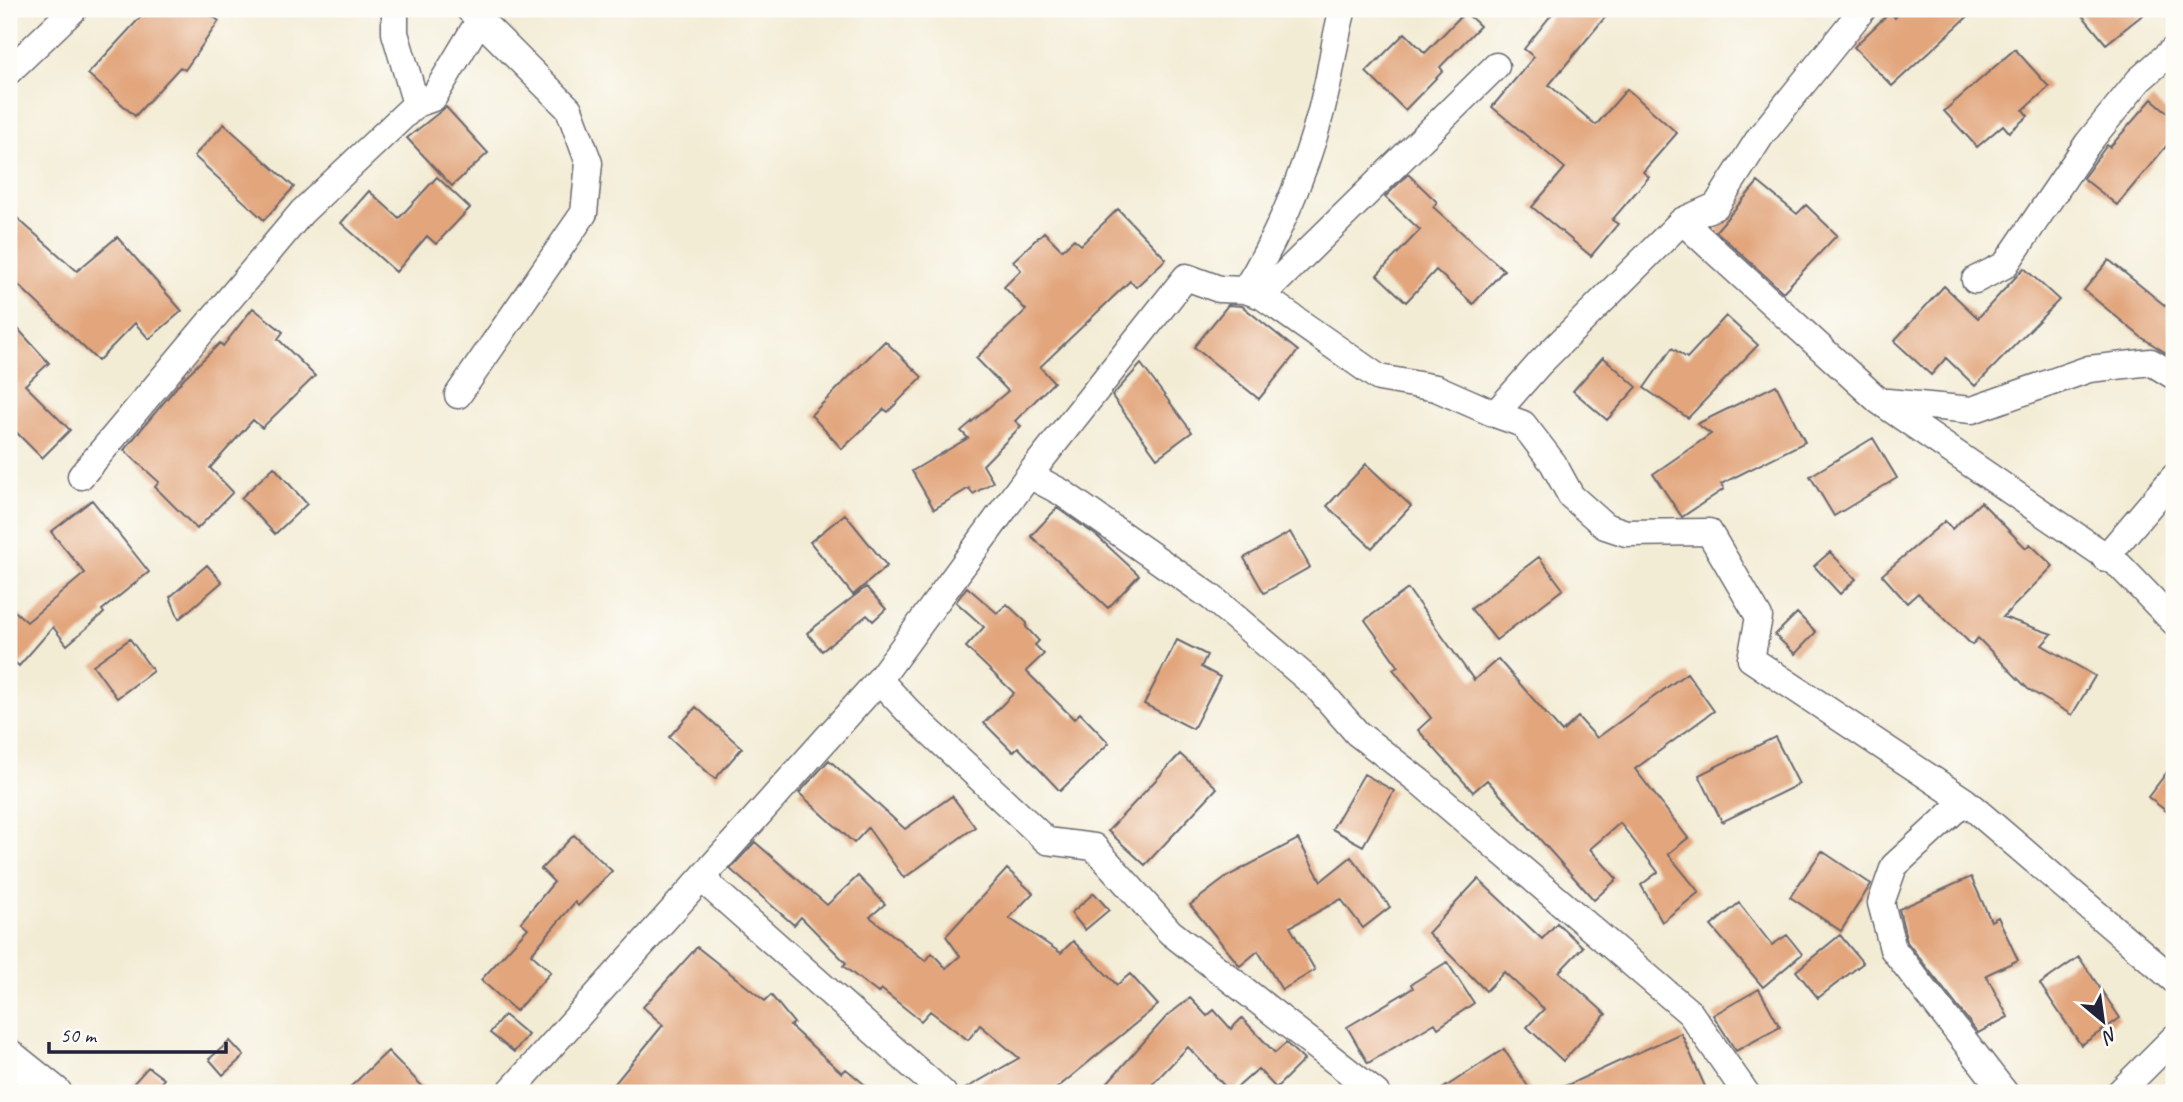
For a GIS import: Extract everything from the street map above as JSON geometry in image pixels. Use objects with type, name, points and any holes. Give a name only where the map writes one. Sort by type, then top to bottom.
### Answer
[{"type":"street","points":[[9,71],[74,9]]},
{"type":"street","points":[[395,9],[395,33],[416,104]]},
{"type":"street","points":[[1254,293],[1319,116],[1328,80],[1332,46],[1343,9]]},
{"type":"street","points":[[1495,414],[1540,363],[1682,221],[1716,206],[1760,137],[1863,9]]},
{"type":"street","points":[[80,475],[302,212],[416,104],[433,98],[474,15],[569,109],[589,163],[584,213],[458,395]]},
{"type":"street","points":[[1975,281],[2005,265],[2088,143],[2139,80],[2174,49]]},
{"type":"street","points":[[1254,293],[1496,66]]},
{"type":"street","points":[[1682,221],[1879,401],[2120,566],[2174,622]]},
{"type":"street","points":[[522,1089],[702,879],[879,680],[1029,475],[1186,277],[1219,289],[1254,293],[1379,378],[1436,388],[1522,424],[1553,463],[1571,496],[1605,526],[1626,533],[1709,532],[1759,617],[1751,659],[1965,801],[2174,980]]},
{"type":"street","points":[[1879,401],[1972,410],[2089,369],[2151,362],[2174,376]]},
{"type":"street","points":[[1029,475],[1061,492],[1211,597],[1317,687],[1357,733],[1419,781],[1690,1013],[1746,1093]]},
{"type":"street","points":[[2105,558],[2174,477]]},
{"type":"street","points":[[879,680],[909,712],[1047,841],[1094,847],[1170,932],[1376,1093]]},
{"type":"street","points":[[1965,801],[1894,866],[1881,903],[1893,949],[2005,1093]]},
{"type":"street","points":[[702,879],[943,1093]]},
{"type":"street","points":[[2119,1093],[2174,1039]]},
{"type":"street","points":[[9,1056],[55,1093]]},
{"type":"building","points":[[148,9],[202,9],[219,21],[185,70],[180,67],[135,116],[88,74]]},
{"type":"building","points":[[1556,9],[1612,9],[1549,85],[1596,125],[1627,89],[1677,133],[1643,172],[1649,177],[1612,220],[1618,224],[1591,256],[1532,207],[1565,168],[1492,107],[1534,57],[1524,49]]},
{"type":"building","points":[[1903,9],[1976,9],[1892,86],[1854,47],[1890,12],[1895,18]]},
{"type":"building","points":[[2077,9],[2150,9],[2106,44]]},
{"type":"building","points":[[1465,12],[1480,26],[1440,67],[1443,71],[1405,110],[1366,72],[1405,33],[1425,53]]},
{"type":"building","points":[[2015,49],[2049,87],[2023,110],[2028,116],[2009,132],[2003,125],[1977,147],[1944,111]]},
{"type":"building","points":[[2152,99],[2174,118],[2174,137],[2117,205],[2083,178],[2107,145],[2110,147]]},
{"type":"building","points":[[446,107],[488,153],[452,186],[407,138]]},
{"type":"building","points":[[224,124],[294,187],[264,220],[194,156]]},
{"type":"building","points":[[1408,174],[1437,202],[1433,207],[1504,270],[1473,304],[1436,270],[1406,302],[1377,275],[1420,230],[1385,197]]},
{"type":"building","points":[[437,177],[470,208],[436,244],[427,236],[396,272],[341,223],[369,191],[399,218]]},
{"type":"building","points":[[1758,182],[1797,214],[1806,205],[1837,235],[1783,292],[1716,231]]},
{"type":"building","points":[[1118,209],[1166,259],[1136,287],[1130,281],[1040,367],[1054,382],[1015,421],[1021,426],[983,465],[993,482],[973,494],[969,488],[934,509],[912,471],[968,438],[961,431],[1008,391],[976,358],[1026,310],[1004,287],[1021,270],[1013,261],[1044,232],[1062,250],[1074,239],[1081,245]]},
{"type":"building","points":[[9,211],[77,271],[117,237],[182,311],[149,339],[135,323],[98,361],[9,276]]},
{"type":"building","points":[[2109,260],[2174,313],[2174,358],[2141,337],[2084,290]]},
{"type":"building","points":[[2024,268],[2059,300],[1975,386],[1946,358],[1931,375],[1894,341],[1944,286],[1978,318]]},
{"type":"building","points":[[1228,305],[1242,306],[1298,351],[1259,399],[1194,347]]},
{"type":"building","points":[[253,308],[283,332],[278,339],[315,376],[262,428],[253,420],[210,468],[233,492],[197,529],[155,487],[159,482],[124,450],[184,378],[220,343],[223,346]]},
{"type":"building","points":[[1726,316],[1758,345],[1688,418],[1644,388],[1672,348],[1687,358]]},
{"type":"building","points":[[9,319],[49,363],[25,385],[70,430],[42,458],[9,425]]},
{"type":"building","points":[[885,341],[922,377],[888,412],[884,409],[842,449],[811,415]]},
{"type":"building","points":[[1603,357],[1637,387],[1607,420],[1573,391]]},
{"type":"building","points":[[1141,364],[1192,432],[1157,458],[1112,396]]},
{"type":"building","points":[[1776,385],[1805,442],[1721,484],[1724,489],[1682,517],[1653,474],[1711,434],[1697,424]]},
{"type":"building","points":[[1873,438],[1897,478],[1834,516],[1810,476]]},
{"type":"building","points":[[1366,464],[1411,506],[1372,548],[1327,506]]},
{"type":"building","points":[[274,467],[307,504],[275,534],[241,498]]},
{"type":"building","points":[[92,500],[149,572],[102,610],[104,613],[67,645],[53,627],[19,666],[9,657],[9,606],[27,622],[85,573],[51,532]]},
{"type":"building","points":[[1981,502],[2026,548],[2030,544],[2053,566],[2003,617],[2052,634],[2042,645],[2095,676],[2072,715],[2028,689],[1978,638],[1972,645],[1918,593],[1907,603],[1882,575],[1945,521],[1952,529]]},
{"type":"building","points":[[1057,508],[1097,536],[1139,575],[1108,608],[1031,536]]},
{"type":"building","points":[[845,514],[887,566],[853,595],[810,542]]},
{"type":"building","points":[[1290,532],[1310,567],[1264,593],[1244,558]]},
{"type":"building","points":[[1830,552],[1856,579],[1840,594],[1814,566]]},
{"type":"building","points":[[1539,557],[1563,589],[1496,640],[1471,609]]},
{"type":"building","points":[[207,565],[222,582],[179,619],[170,597]]},
{"type":"building","points":[[866,587],[886,609],[873,621],[867,615],[822,651],[807,633]]},
{"type":"building","points":[[967,587],[997,613],[1007,604],[1027,623],[1026,627],[1039,641],[1035,645],[1044,654],[1026,671],[1074,719],[1080,713],[1109,743],[1060,791],[1018,747],[1013,752],[984,723],[1014,693],[966,647],[984,627],[956,602]]},
{"type":"building","points":[[1408,589],[1474,680],[1498,659],[1562,732],[1578,717],[1597,738],[1687,673],[1714,711],[1635,769],[1688,838],[1668,854],[1699,892],[1662,922],[1641,885],[1658,872],[1620,823],[1590,849],[1617,879],[1594,900],[1487,780],[1473,792],[1418,730],[1431,718],[1393,669],[1398,666],[1365,620]]},
{"type":"building","points":[[1797,613],[1816,632],[1795,654],[1775,635]]},
{"type":"building","points":[[130,639],[153,671],[117,698],[93,665]]},
{"type":"building","points":[[1177,640],[1207,655],[1201,667],[1220,677],[1193,729],[1144,704]]},
{"type":"building","points":[[696,707],[742,748],[715,779],[669,737]]},
{"type":"building","points":[[1775,737],[1799,784],[1722,822],[1699,775]]},
{"type":"building","points":[[1180,754],[1217,788],[1145,865],[1108,831]]},
{"type":"building","points":[[829,760],[905,829],[952,796],[975,827],[904,878],[868,828],[854,843],[799,793]]},
{"type":"building","points":[[2174,763],[2174,817],[2148,797]]},
{"type":"building","points":[[1364,774],[1394,791],[1363,846],[1332,829]]},
{"type":"building","points":[[574,835],[612,871],[578,906],[575,902],[531,954],[551,972],[516,1011],[481,980],[528,928],[521,922],[554,882],[541,869]]},
{"type":"building","points":[[1298,839],[1321,881],[1351,857],[1390,907],[1363,928],[1341,899],[1290,927],[1315,970],[1282,990],[1258,951],[1240,966],[1190,905],[1228,876]]},
{"type":"building","points":[[755,842],[827,905],[858,876],[885,904],[870,917],[926,961],[932,953],[946,968],[960,956],[946,936],[1007,869],[1033,893],[1009,918],[1061,953],[1073,941],[1117,985],[1130,974],[1158,1005],[1051,1093],[958,1093],[1019,1058],[980,1025],[968,1040],[930,1011],[921,1021],[881,989],[878,993],[843,966],[846,963],[801,917],[794,925],[730,869]]},
{"type":"building","points":[[1822,851],[1871,884],[1841,931],[1790,897]]},
{"type":"building","points":[[1971,877],[1991,921],[1998,917],[2018,960],[1986,975],[2008,1017],[1978,1033],[1907,942],[1899,909]]},
{"type":"building","points":[[1478,879],[1542,939],[1557,923],[1583,947],[1559,972],[1606,1014],[1563,1061],[1527,1027],[1544,1009],[1504,972],[1486,991],[1428,933]]},
{"type":"building","points":[[1094,893],[1109,910],[1085,930],[1071,913]]},
{"type":"building","points":[[1739,903],[1772,945],[1787,935],[1802,954],[1763,987],[1711,926]]},
{"type":"building","points":[[1840,935],[1863,963],[1818,998],[1796,971]]},
{"type":"building","points":[[697,947],[765,1001],[771,995],[794,1023],[790,1026],[842,1073],[846,1069],[875,1093],[607,1093],[663,1025],[643,1007]]},
{"type":"building","points":[[2079,957],[2120,1018],[2081,1045],[2040,984]]},
{"type":"building","points":[[1447,962],[1474,1003],[1438,1028],[1435,1023],[1368,1063],[1347,1027],[1413,988],[1411,984]]},
{"type":"building","points":[[1759,989],[1780,1027],[1736,1051],[1713,1015]]},
{"type":"building","points":[[1190,998],[1207,1016],[1214,1010],[1231,1029],[1242,1018],[1275,1053],[1286,1043],[1304,1060],[1276,1088],[1258,1069],[1231,1093],[1188,1047],[1144,1093],[1098,1093],[1167,1016]]},
{"type":"building","points":[[504,1015],[528,1035],[514,1052],[490,1033]]},
{"type":"building","points":[[1681,1033],[1708,1093],[1550,1093]]},
{"type":"building","points":[[230,1041],[244,1056],[223,1075],[209,1059]]},
{"type":"building","points":[[1504,1049],[1532,1093],[1436,1093]]},
{"type":"building","points":[[388,1051],[429,1093],[344,1093]]},
{"type":"building","points":[[148,1067],[164,1079],[152,1093],[125,1093]]}]
